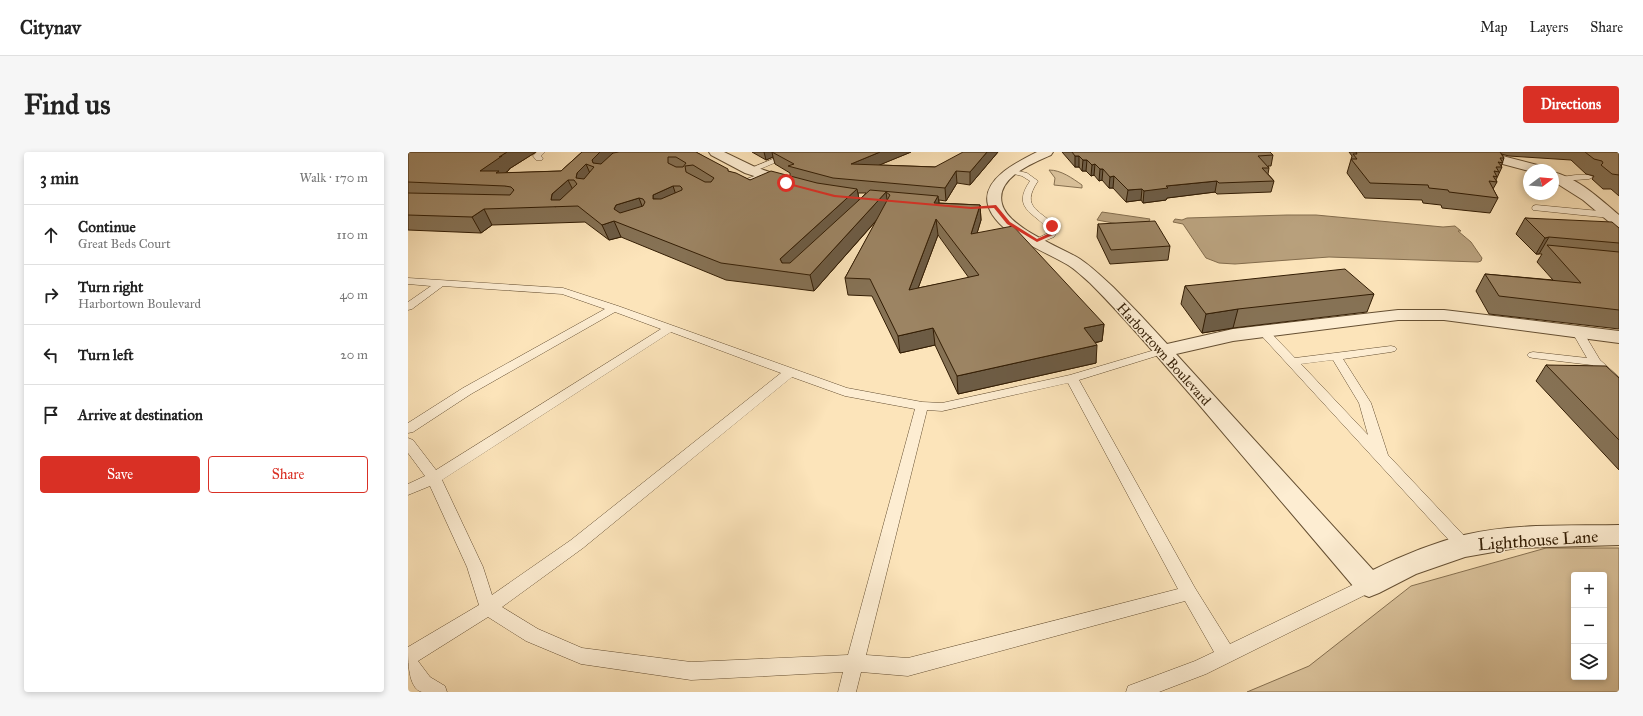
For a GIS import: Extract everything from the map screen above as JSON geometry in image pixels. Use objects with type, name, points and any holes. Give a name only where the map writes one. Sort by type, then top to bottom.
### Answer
[{"type":"street","points":[[715,152],[750,170],[806,188]]},
{"type":"street","name":"Harbortown Boulevard","points":[[1047,152],[1013,171],[1001,181],[989,207],[1008,223],[1075,263],[1104,288],[1162,351],[1369,585]]},
{"type":"street","points":[[1474,152],[1523,165]]},
{"type":"street","points":[[1559,178],[1572,184],[1597,203],[1614,219]]},
{"type":"street","points":[[1162,351],[1233,335],[1374,317],[1420,314],[1444,315],[1619,337]]},
{"type":"street","name":"Lighthouse Lane","points":[[1369,585],[1406,566],[1464,546],[1516,538],[1619,535]]},
{"type":"lane","points":[[750,170],[796,152]]},
{"type":"lane","points":[[1013,171],[1026,175],[1034,181],[1026,196],[1029,207],[1039,217],[1052,226],[1054,230],[1051,235],[1037,241]]},
{"type":"lane","points":[[737,184],[763,175]]},
{"type":"lane","points":[[1559,177],[1589,177]]},
{"type":"lane","points":[[1546,220],[1536,208],[1614,219]]},
{"type":"lane","points":[[408,281],[563,291],[670,328],[845,392],[922,406],[942,407],[1072,378],[1162,351]]},
{"type":"lane","points":[[408,307],[440,284]]},
{"type":"lane","points":[[408,429],[467,391],[614,308]]},
{"type":"lane","points":[[408,490],[434,478],[670,328]]},
{"type":"lane","points":[[1263,331],[1464,546]]},
{"type":"lane","points":[[1578,332],[1595,362],[1619,383]]},
{"type":"lane","points":[[1292,362],[1391,349]]},
{"type":"lane","points":[[1533,355],[1595,362]]},
{"type":"lane","points":[[1336,356],[1365,403],[1382,459]]},
{"type":"lane","points":[[408,657],[488,608],[577,544],[790,372]]},
{"type":"lane","points":[[1072,378],[1189,593],[1226,655]]},
{"type":"lane","points":[[847,692],[922,406]]},
{"type":"lane","points":[[408,443],[434,478],[475,567],[488,608],[532,635],[581,656],[691,671],[854,664],[908,667],[1189,593]]},
{"type":"lane","points":[[1135,692],[1200,668],[1369,585]]},
{"type":"lane","points":[[408,662],[423,683],[438,692]]},
{"type":"shaded area","points":[[1049,170],[1058,171],[1066,175],[1082,185],[1082,188],[1054,185],[1055,178]]},
{"type":"shaded area","points":[[1102,212],[1150,219],[1145,230],[1097,220]]},
{"type":"shaded area","points":[[1316,215],[1443,227],[1455,226],[1461,231],[1458,231],[1471,242],[1482,258],[1481,261],[1478,262],[1329,257],[1235,264],[1219,263],[1206,258],[1183,224],[1173,222],[1175,219],[1182,220],[1187,218]]},
{"type":"shaded area","points":[[1546,548],[1619,548],[1619,692],[1247,692],[1309,666],[1411,586]]},
{"type":"building","points":[[408,152],[507,152],[480,171],[499,171],[496,173],[561,171],[582,152],[600,152],[592,160],[593,163],[601,164],[613,153],[619,152],[696,152],[728,169],[728,171],[750,180],[771,171],[817,183],[857,189],[780,259],[782,263],[790,263],[870,190],[938,196],[934,203],[980,205],[971,234],[1013,226],[1104,324],[1084,328],[1097,345],[957,376],[933,328],[898,336],[870,279],[845,278],[890,195],[886,192],[810,275],[721,263],[614,221],[602,225],[578,206],[484,209],[472,217],[408,215],[408,193],[510,195],[514,190],[511,187],[505,186],[408,182]],"holes":[[[668,157],[676,157],[686,163],[683,167],[676,167],[668,163]],[[586,164],[594,167],[584,179],[576,178],[577,173]],[[693,165],[714,178],[711,182],[705,182],[686,172],[685,166]],[[568,180],[574,180],[577,184],[560,200],[551,200],[552,194]],[[673,186],[680,186],[682,188],[682,190],[661,199],[653,199],[653,195]],[[639,198],[643,199],[645,202],[643,206],[620,213],[614,209],[616,205]],[[936,219],[979,275],[909,290]]]},
{"type":"building","points":[[772,152],[880,152],[851,164],[935,167],[963,152],[987,152],[970,172],[956,171],[945,188],[833,178],[788,166],[794,164]]},
{"type":"building","points":[[1072,152],[1270,152],[1273,155],[1258,156],[1269,168],[1262,168],[1274,181],[1219,183],[1217,181],[1166,186],[1168,188],[1144,191],[1142,189],[1128,190],[1114,176],[1110,177],[1103,169],[1100,169],[1095,164],[1092,165],[1087,160],[1083,160],[1079,156],[1075,156]]},
{"type":"building","points":[[1356,152],[1500,152],[1504,158],[1500,158],[1503,163],[1498,162],[1502,167],[1496,167],[1499,172],[1494,171],[1497,177],[1493,176],[1497,182],[1489,181],[1498,198],[1449,192],[1448,190],[1429,188],[1428,185],[1370,183],[1351,159],[1357,159],[1353,154],[1357,154]]},
{"type":"building","points":[[1585,152],[1619,152],[1619,175],[1612,174],[1601,165],[1603,163],[1602,161],[1594,159]]},
{"type":"building","points":[[1525,218],[1612,222],[1619,228],[1619,243],[1549,237],[1545,238]]},
{"type":"building","points":[[1155,221],[1170,246],[1111,250],[1098,224]]},
{"type":"building","points":[[1547,245],[1619,252],[1619,310],[1499,296],[1485,274],[1581,283]]},
{"type":"building","points":[[1345,269],[1374,294],[1206,314],[1185,286]]},
{"type":"building","points":[[1546,365],[1606,366],[1619,378],[1619,440]]},
{"type":"route","points":[[786,183],[834,196],[971,208],[996,207],[1008,223],[1037,241],[1054,233],[1052,226]]}]
